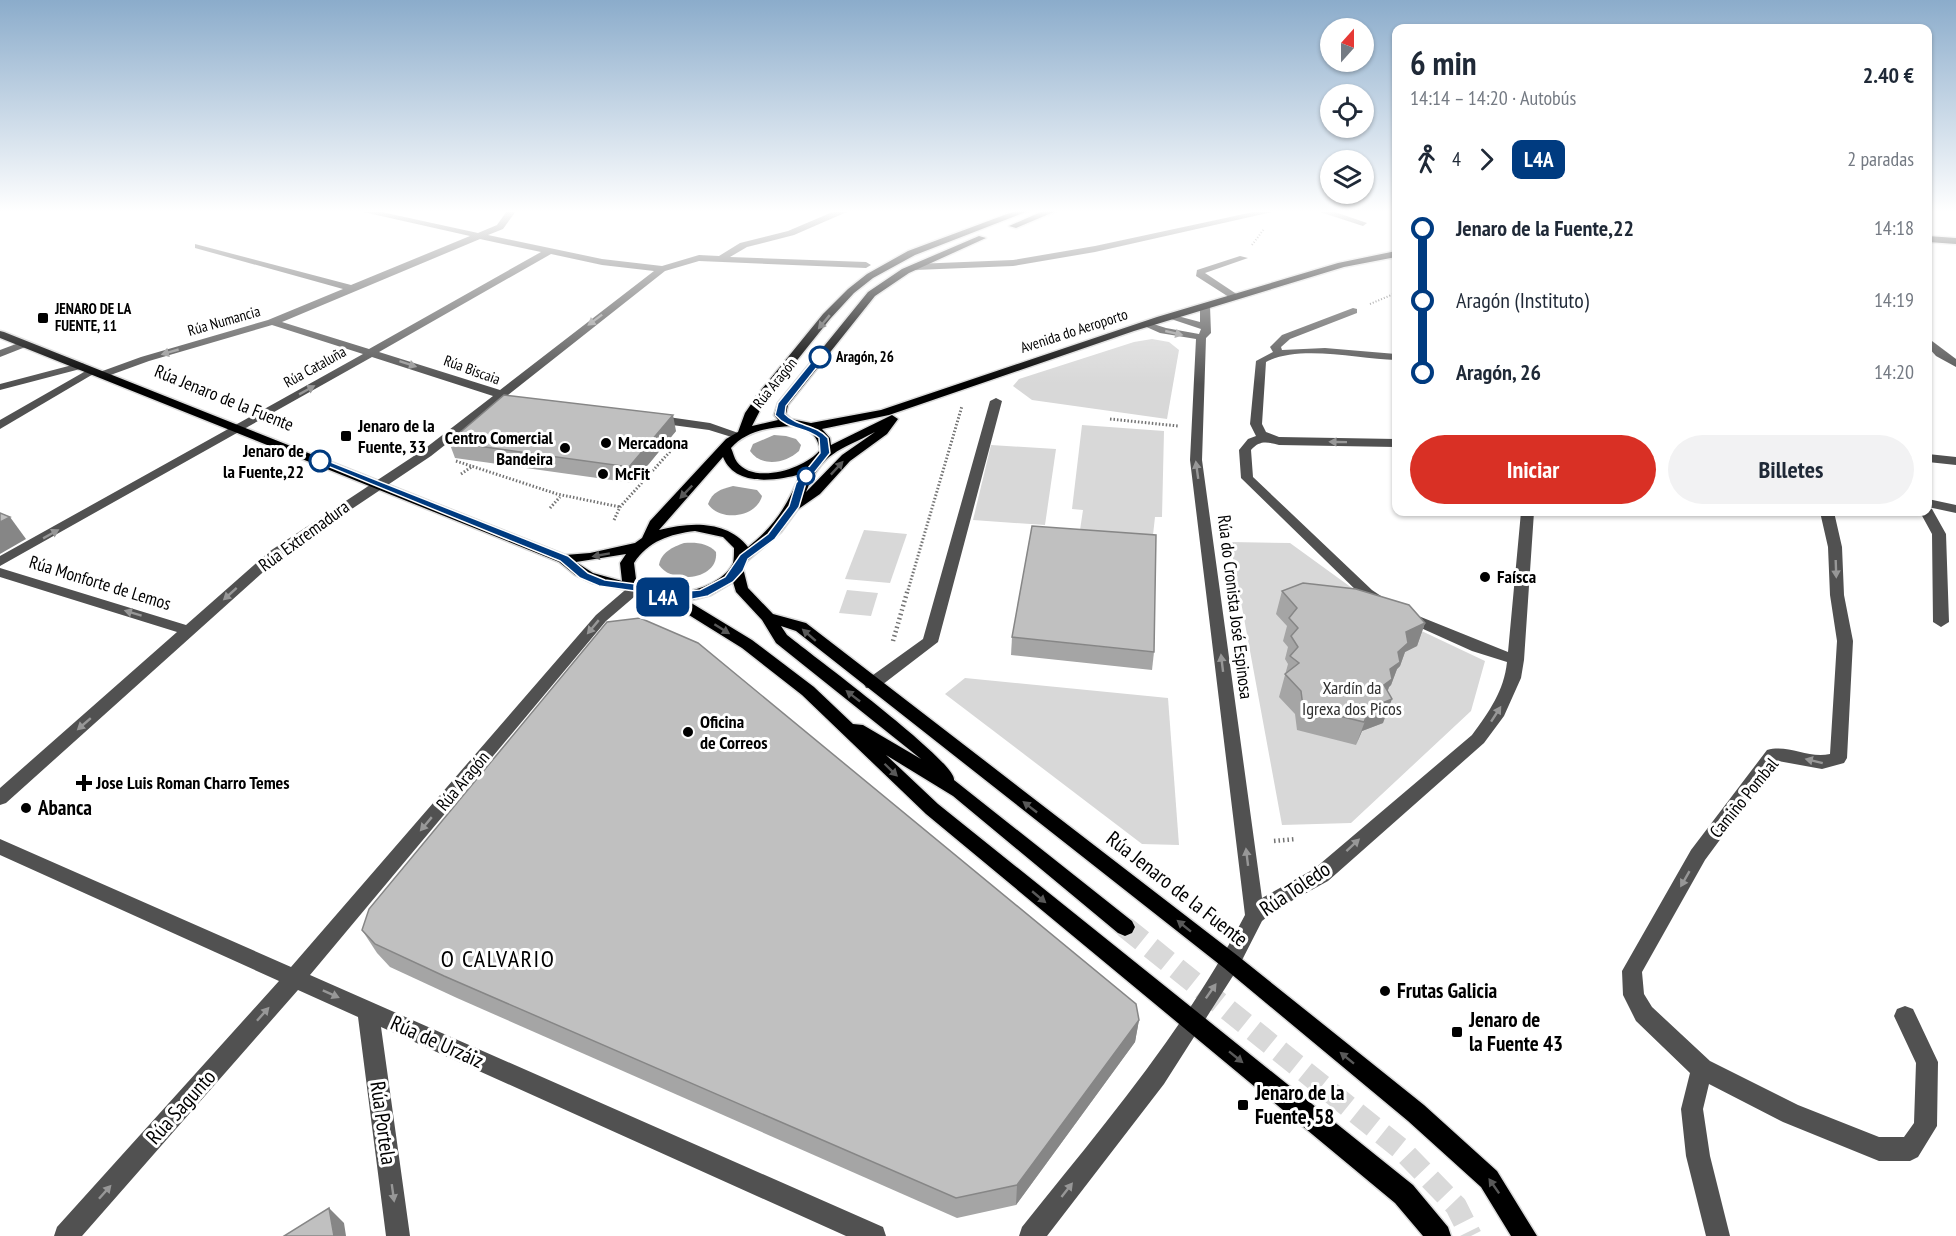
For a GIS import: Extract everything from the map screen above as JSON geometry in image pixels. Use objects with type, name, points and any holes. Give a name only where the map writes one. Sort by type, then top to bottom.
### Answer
[{"type":"main road","name":"Rúa Aragón","points":[[636,588],[626,572],[627,563],[655,524],[741,433],[747,417],[849,293],[880,269]]},
{"type":"main road","points":[[882,269],[889,272],[890,278]]},
{"type":"main road","name":"Rúa Aragón","points":[[788,423],[780,415],[782,405],[846,326],[854,312],[890,278],[911,269]]},
{"type":"main road","name":"Avenida do Aeroporto","points":[[806,427],[903,409],[1027,363],[1329,269]]},
{"type":"main road","name":"Rúa Jenaro de la Fuente","points":[[0,334],[564,559]]},
{"type":"main road","name":"Avenida do Aeroporto","points":[[825,453],[892,419],[903,409]]},
{"type":"main road","points":[[794,507],[810,499],[847,457],[881,433],[892,419]]},
{"type":"main road","name":"Rúa Aragón","points":[[741,433],[766,425],[788,423],[806,427]]},
{"type":"main road","points":[[564,559],[584,576],[603,584],[636,588],[646,593],[672,598],[704,593],[729,579],[741,564],[771,537],[794,507],[801,483],[812,466],[825,453],[824,438],[806,427]]},
{"type":"main road","points":[[726,450],[727,459],[734,467],[762,476],[780,476],[812,466]]},
{"type":"main road","points":[[564,559],[590,557],[643,543],[679,528],[711,528],[735,539],[742,548],[741,564]]},
{"type":"main road","name":"Rúa Jenaro de la Fuente","points":[[741,564],[741,589],[768,617],[781,639],[926,754],[959,791]]},
{"type":"main road","points":[[672,598],[759,653],[834,715],[932,809],[1404,1194],[1439,1236]]},
{"type":"main road","name":"Rúa Jenaro de la Fuente","points":[[768,617],[801,627],[1230,962],[1416,1113],[1489,1179],[1525,1236]]},
{"type":"main road","points":[[834,715],[959,791],[1125,927]]},
{"type":"street","points":[[280,269],[353,289]]},
{"type":"street","name":"Rúa Numancia","points":[[0,387],[145,359],[272,322],[402,269]]},
{"type":"street","name":"Rúa Cataluña","points":[[0,562],[238,430],[518,269]]},
{"type":"street","name":"Rúa Extremadura","points":[[0,798],[275,554],[419,459],[662,269]]},
{"type":"street","points":[[1210,269],[1200,272],[1201,276],[1235,297]]},
{"type":"street","name":"Rúa do Cronista José Espinosa","points":[[1205,306],[1196,428],[1196,460],[1255,915]]},
{"type":"street","points":[[1278,351],[1275,347],[1286,337],[1353,311]]},
{"type":"street","points":[[1170,317],[1203,332]]},
{"type":"street","name":"Rúa Biscaia","points":[[272,322],[524,403]]},
{"type":"street","points":[[1147,324],[1164,331],[1203,332]]},
{"type":"street","points":[[0,354],[24,344]]},
{"type":"street","points":[[1932,345],[1940,354],[1956,363]]},
{"type":"street","points":[[1392,357],[1278,351],[1261,361],[1256,424],[1258,432],[1265,437],[1279,441],[1392,443]]},
{"type":"street","points":[[0,425],[91,371]]},
{"type":"street","points":[[872,684],[930,642],[996,401]]},
{"type":"street","points":[[636,417],[741,433]]},
{"type":"street","points":[[1265,437],[1252,442],[1245,450],[1247,478],[1367,593],[1423,626],[1515,660]]},
{"type":"street","points":[[1932,458],[1956,461]]},
{"type":"street","points":[[1932,504],[1956,509]]},
{"type":"street","name":"Rúa Toledo","points":[[1031,1236],[1156,1076],[1230,962],[1255,915],[1270,903],[1321,875],[1478,739],[1505,698],[1513,678],[1528,516]]},
{"type":"street","name":"Camiño Pombal","points":[[1828,516],[1835,547],[1837,595],[1845,641],[1838,759],[1829,764],[1820,764],[1782,753],[1773,755],[1698,855],[1632,971],[1634,995],[1644,1014],[1702,1069],[1791,1114],[1879,1149],[1910,1149],[1925,1126],[1927,1062],[1905,1016]]},
{"type":"street","points":[[1929,516],[1939,534],[1941,622]]},
{"type":"street","name":"Rúa Monforte de Lemos","points":[[0,572],[189,631]]},
{"type":"street","name":"Rúa Aragón","points":[[295,978],[601,618],[636,588]]},
{"type":"street","name":"Rúa de Urzáiz","points":[[0,847],[874,1236]]},
{"type":"street","name":"Rúa Sagunto","points":[[66,1236],[295,978]]},
{"type":"street","name":"Rúa Portela","points":[[368,1010],[398,1236]]},
{"type":"street","points":[[1702,1069],[1692,1109],[1698,1156],[1718,1236]]},
{"type":"path","points":[[1353,311],[1392,295]]},
{"type":"path","points":[[891,646],[963,401]]},
{"type":"path","points":[[1110,419],[1196,428]]},
{"type":"path","points":[[614,520],[620,507],[675,446],[688,449]]},
{"type":"path","points":[[456,461],[474,465],[560,497],[589,505],[620,507]]},
{"type":"path","points":[[461,474],[474,465]]},
{"type":"path","points":[[549,508],[560,497]]},
{"type":"path","points":[[1274,841],[1296,839]]},
{"type":"green space","points":[[1152,339],[1169,342],[1179,350],[1167,419],[1032,400],[1013,386],[1019,379],[1134,342]]},
{"type":"green space","points":[[1082,425],[1164,431],[1162,517],[1155,517],[1153,535],[1080,530],[1083,510],[1072,509]]},
{"type":"green space","points":[[991,445],[1056,449],[1045,525],[973,520]]},
{"type":"green space","points":[[864,530],[907,534],[890,583],[845,579]]},
{"type":"green space","name":"Xardín da Igrexa dos Picos","points":[[1230,542],[1290,543],[1392,617],[1485,661],[1471,711],[1351,823],[1282,825]]},
{"type":"green space","points":[[847,590],[878,593],[871,616],[839,613]]},
{"type":"green space","points":[[965,678],[1168,698],[1179,845],[1142,844],[945,694]]},
{"type":"shaded area","points":[[774,435],[796,439],[801,445],[799,451],[781,461],[767,462],[750,451],[753,444]]},
{"type":"shaded area","points":[[733,486],[757,490],[762,496],[753,509],[737,515],[721,513],[708,504],[718,492]]},
{"type":"shaded area","points":[[684,543],[702,544],[716,552],[715,561],[710,569],[703,574],[684,577],[665,571],[659,565],[665,553]]},
{"type":"building","name":"Centro Comercial Bandeira","points":[[504,395],[673,415],[629,467],[449,442]]},
{"type":"building","points":[[0,513],[10,517],[0,522]]},
{"type":"building","points":[[1032,526],[1156,535],[1154,652],[1012,637]]},
{"type":"building","points":[[1303,583],[1356,589],[1409,605],[1425,623],[1406,632],[1408,643],[1398,652],[1400,662],[1390,669],[1392,679],[1384,685],[1392,699],[1370,708],[1364,722],[1303,707],[1301,691],[1285,674],[1299,663],[1290,656],[1298,647],[1291,636],[1298,628],[1289,618],[1297,608],[1282,591]]},
{"type":"building","points":[[640,618],[698,643],[1136,1004],[1139,1020],[1017,1185],[956,1198],[444,976],[375,944],[362,930],[369,909],[607,622]]},
{"type":"building","points":[[329,1208],[334,1236],[284,1236]]},
{"type":"tunnel","points":[[1125,927],[1401,1149],[1456,1206],[1471,1236]]},
{"type":"bus line","name":"L4A","points":[[320,461],[564,559],[584,576],[603,584],[636,588],[646,593],[672,598],[704,593],[729,579],[738,571],[743,558],[771,537],[794,507],[801,483],[812,466],[825,453],[824,438],[817,431],[788,423],[780,415],[782,405],[820,357]]},
{"type":"place","name":"JENARO DE LA FUENTE, 11","points":[[43,318]]},
{"type":"place","name":"Aragón, 26","points":[[820,357]]},
{"type":"place","name":"Jenaro de la Fuente, 33","points":[[346,436]]},
{"type":"place","name":"Mercadona","points":[[606,443]]},
{"type":"place","name":"Centro Comercial Bandeira","points":[[565,448]]},
{"type":"place","name":"Jenaro de la Fuente,22","points":[[320,461]]},
{"type":"place","name":"McFit","points":[[603,474]]},
{"type":"place","name":"Faísca","points":[[1485,577]]},
{"type":"place","name":"Oficina de Correos","points":[[688,732]]},
{"type":"place","name":"Jose Luis Roman Charro Temes","points":[[84,783]]},
{"type":"place","name":"Abanca","points":[[26,808]]},
{"type":"place","name":"Frutas Galicia","points":[[1385,991]]},
{"type":"place","name":"Jenaro de la Fuente 43","points":[[1457,1032]]},
{"type":"place","name":"Jenaro de la Fuente, 58","points":[[1243,1105]]},
{"type":"district","name":"O CALVARIO","points":[[498,959]]}]
